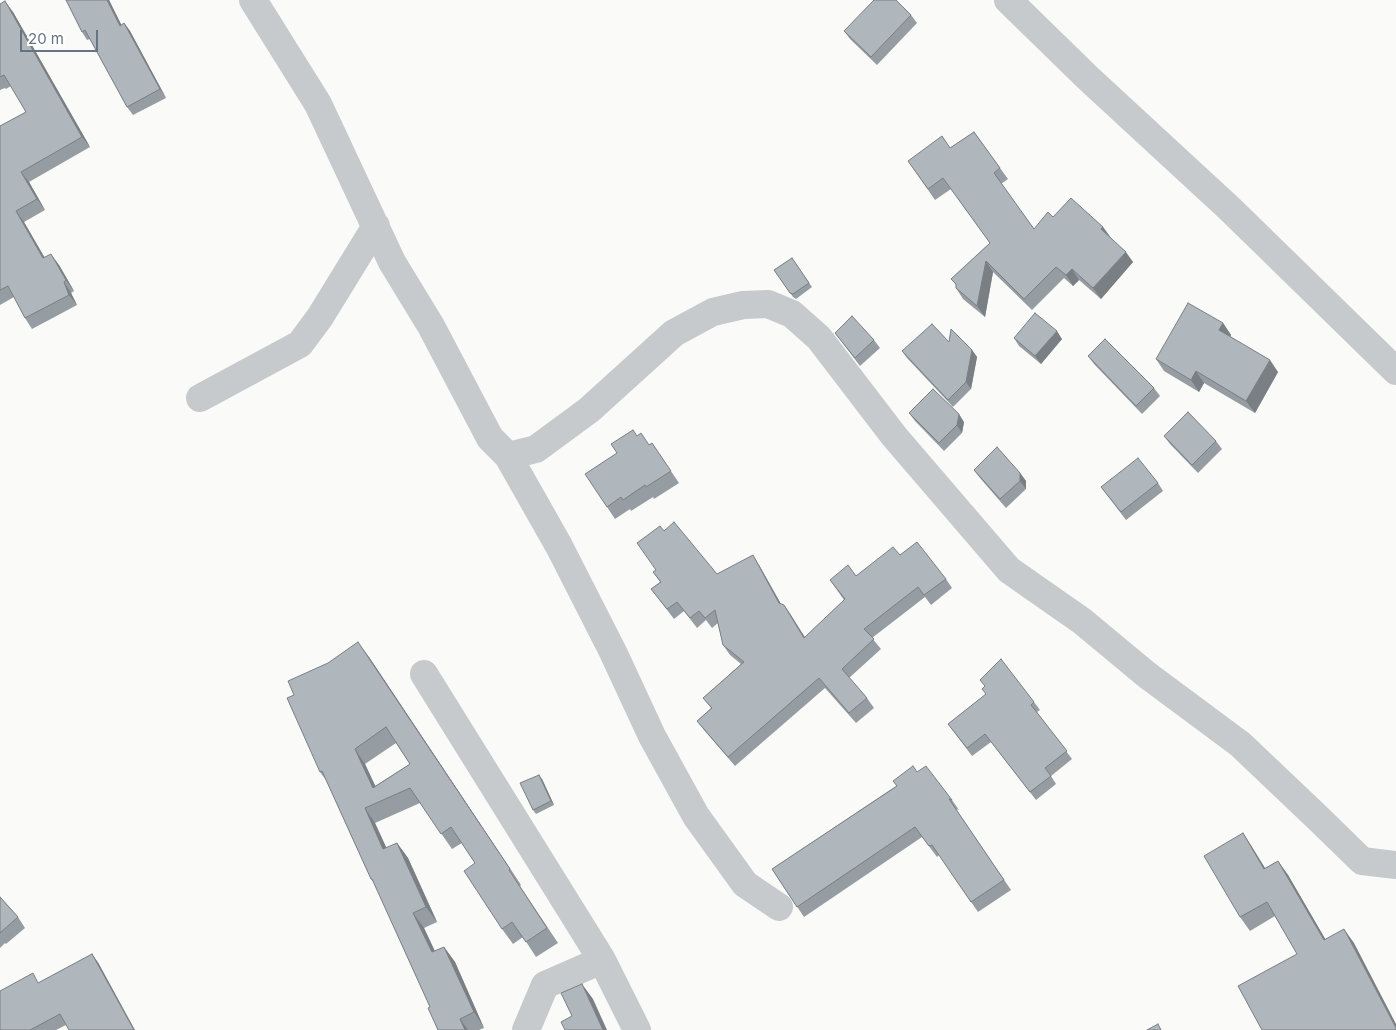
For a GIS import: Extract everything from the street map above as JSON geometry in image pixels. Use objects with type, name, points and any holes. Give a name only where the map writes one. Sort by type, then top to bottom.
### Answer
[{"type":"street","points":[[253,0],[318,104],[392,262],[431,326],[490,438],[508,456],[560,546],[652,736],[696,816],[745,884],[779,907]]},
{"type":"street","points":[[1008,0],[1088,78],[1230,209],[1396,371]]},
{"type":"street","points":[[200,398],[300,344],[320,317],[376,226]]},
{"type":"street","points":[[508,456],[536,450],[590,410],[674,333],[713,312],[744,305],[768,304],[792,314],[819,338],[894,436],[1009,570],[1082,621],[1148,675],[1240,744],[1362,861],[1396,865]]},
{"type":"street","points":[[424,674],[602,960],[637,1030]]},
{"type":"street","points":[[526,1030],[545,985],[602,960]]},
{"type":"building","points":[[66,0],[107,0],[120,26],[124,23],[160,89],[127,107],[85,30],[82,32]]},
{"type":"building","points":[[874,0],[896,0],[911,15],[871,57],[844,31]]},
{"type":"building","points":[[5,1],[82,137],[21,172],[37,199],[16,211],[43,258],[51,254],[66,280],[64,282],[69,295],[25,318],[8,286],[0,290],[0,126],[26,112],[4,75],[0,77],[0,4]]},
{"type":"building","points":[[974,132],[1000,168],[994,173],[1034,229],[1048,212],[1053,217],[1071,198],[1103,227],[1101,229],[1126,252],[1093,288],[1072,269],[1066,275],[1056,267],[1024,299],[986,261],[977,306],[956,288],[956,284],[951,279],[990,243],[943,178],[928,189],[908,161],[942,136],[950,148]]},
{"type":"building","points":[[792,258],[809,283],[793,294],[790,293],[774,270]]},
{"type":"building","points":[[1188,303],[1223,323],[1219,330],[1270,360],[1246,401],[1196,371],[1191,380],[1156,359]]},
{"type":"building","points":[[1035,313],[1057,331],[1035,356],[1014,338]]},
{"type":"building","points":[[852,316],[874,340],[855,358],[835,333]]},
{"type":"building","points":[[932,324],[949,342],[951,329],[972,350],[966,382],[948,400],[902,351]]},
{"type":"building","points":[[1105,339],[1154,388],[1136,406],[1088,356]]},
{"type":"building","points":[[933,389],[959,414],[957,425],[939,443],[909,413]]},
{"type":"building","points":[[1188,412],[1216,441],[1192,465],[1164,436]]},
{"type":"building","points":[[633,430],[637,436],[641,433],[649,445],[652,443],[671,471],[623,500],[621,497],[607,507],[585,474],[617,453],[611,444]]},
{"type":"building","points":[[997,447],[1020,473],[1020,481],[1000,499],[974,470]]},
{"type":"building","points":[[1138,458],[1158,483],[1121,512],[1101,487]]},
{"type":"building","points":[[674,522],[717,574],[753,555],[779,603],[784,605],[804,638],[845,599],[830,580],[848,565],[856,576],[893,547],[900,555],[917,542],[946,579],[924,595],[918,587],[864,629],[874,639],[842,669],[867,698],[849,713],[819,678],[728,757],[697,721],[712,708],[703,698],[744,662],[723,645],[715,610],[705,618],[699,611],[690,618],[677,602],[667,609],[651,589],[661,582],[653,572],[656,570],[637,543],[660,526],[664,531]]},
{"type":"building","points":[[358,642],[510,869],[547,928],[526,942],[512,922],[502,929],[464,871],[475,863],[451,827],[441,834],[410,788],[365,808],[383,849],[397,843],[426,907],[413,913],[432,952],[444,947],[474,1012],[460,1019],[465,1030],[438,1030],[428,1008],[430,1007],[372,879],[322,771],[320,772],[287,698],[294,695],[288,681],[328,663]],"holes":[[[386,727],[410,764],[373,788],[355,749]]]},
{"type":"building","points":[[1001,659],[1034,702],[1031,705],[1067,751],[1045,768],[1051,776],[1030,792],[985,734],[967,748],[948,724],[986,694],[982,689],[985,686],[980,680]]},
{"type":"building","points":[[913,766],[917,772],[926,766],[952,800],[949,799],[1004,880],[971,902],[932,845],[929,846],[915,827],[797,907],[772,869],[897,786],[893,781]]},
{"type":"building","points":[[539,775],[551,801],[533,810],[520,783]]},
{"type":"building","points":[[1243,833],[1264,869],[1278,861],[1324,940],[1344,929],[1396,1030],[1262,1030],[1238,986],[1297,954],[1267,902],[1240,917],[1204,856]]},
{"type":"building","points":[[0,897],[18,917],[0,933]]},
{"type":"building","points":[[92,954],[134,1030],[69,1030],[60,1014],[30,1030],[0,1030],[0,991],[33,973],[38,983]]},
{"type":"building","points":[[582,984],[603,1030],[565,1030],[561,1022],[572,1016],[561,993]]},
{"type":"building","points":[[1158,1024],[1161,1030],[1147,1030]]}]
